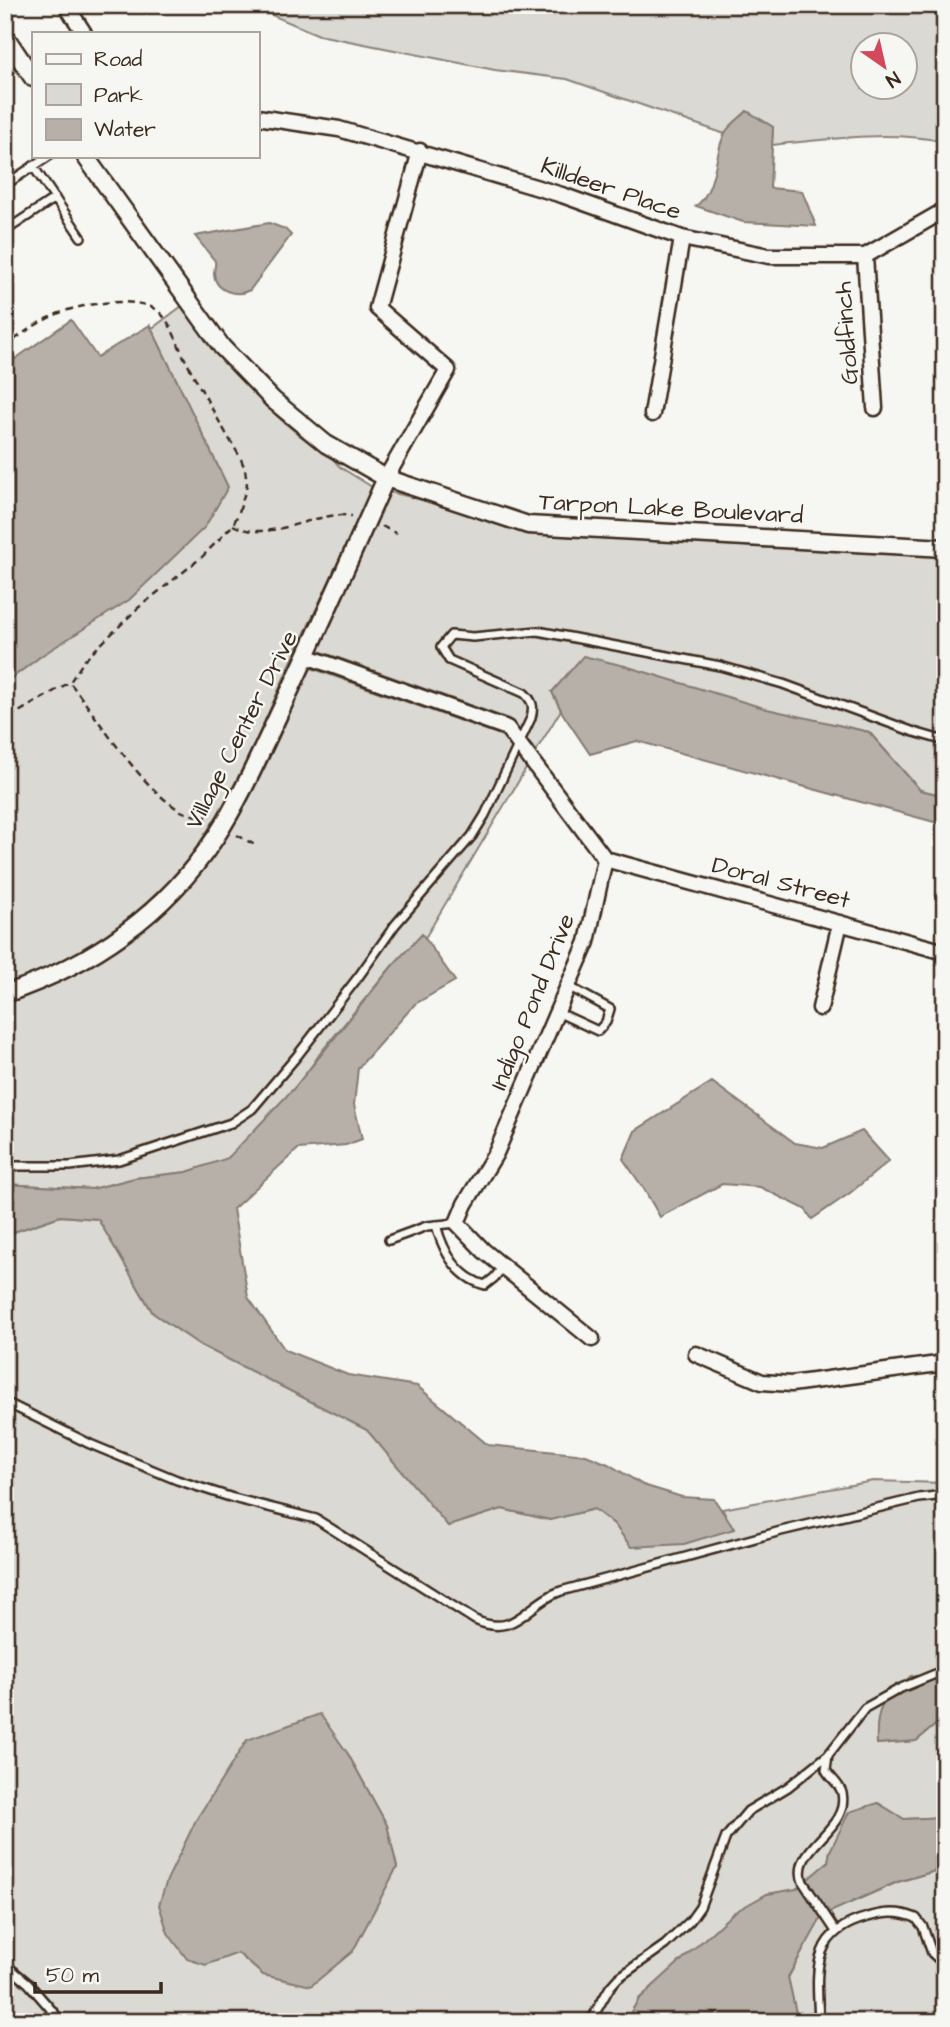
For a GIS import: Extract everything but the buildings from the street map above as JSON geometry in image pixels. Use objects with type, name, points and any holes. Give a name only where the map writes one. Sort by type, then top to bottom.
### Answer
[{"type":"street","points":[[66,5],[83,32]]},
{"type":"street","points":[[5,36],[32,76]]},
{"type":"street","name":"Killdeer Place","points":[[259,117],[340,129],[562,195],[682,238],[769,256],[865,256],[945,210]]},
{"type":"street","points":[[386,478],[448,370],[377,308],[420,151]]},
{"type":"street","name":"Tarpon Lake Boulevard","points":[[86,158],[222,347],[273,400],[326,444],[386,478],[528,525],[945,548]]},
{"type":"street","points":[[652,414],[682,238]]},
{"type":"street","name":"Goldfinch","points":[[865,256],[875,408]]},
{"type":"street","name":"Village Center Drive","points":[[5,994],[76,965],[132,928],[176,887],[199,860],[222,826],[253,769],[386,478]]},
{"type":"street","points":[[306,656],[507,728],[605,859]]},
{"type":"street","name":"Doral Street","points":[[605,859],[945,952]]},
{"type":"street","name":"Indigo Pond Drive","points":[[457,1223],[465,1203],[496,1153],[587,942],[605,859]]},
{"type":"street","points":[[820,1008],[840,923]]},
{"type":"street","points":[[457,1223],[484,1251],[592,1339]]},
{"type":"street","points":[[696,1354],[762,1382],[791,1384],[945,1363]]},
{"type":"lane","points":[[5,185],[46,158]]},
{"type":"lane","points":[[33,166],[82,237]]},
{"type":"lane","points":[[5,231],[55,198]]},
{"type":"lane","points":[[5,1167],[70,1166],[119,1160],[231,1124],[252,1109],[298,1056],[395,925],[472,836],[485,815],[534,707],[524,693],[449,660],[441,647],[451,635],[473,637],[538,631],[720,666],[783,684],[945,741]]},
{"type":"lane","points":[[557,1012],[598,1031],[606,1023],[610,1009],[568,986]]},
{"type":"lane","points":[[389,1240],[428,1226],[457,1223]]},
{"type":"lane","points":[[436,1225],[442,1247],[463,1273],[475,1282],[485,1284],[503,1267]]},
{"type":"lane","points":[[5,1402],[90,1444],[177,1480],[233,1498],[316,1519],[487,1626],[513,1623],[548,1595],[561,1591],[781,1531],[919,1498],[945,1495]]},
{"type":"lane","points":[[590,2022],[618,1978],[665,1945],[691,1922],[700,1908],[719,1851],[738,1822],[758,1804],[778,1794],[828,1755],[865,1708],[901,1688],[945,1670]]},
{"type":"lane","points":[[828,1755],[825,1766],[828,1775],[840,1788],[842,1807],[836,1821],[802,1864],[800,1874],[833,1928]]},
{"type":"lane","points":[[805,1773],[828,1775]]},
{"type":"lane","points":[[819,2022],[819,1966],[824,1946],[833,1928],[889,1912],[910,1915],[920,1921],[932,1953],[945,1965]]},
{"type":"lane","points":[[5,1964],[28,1983],[62,2022]]},
{"type":"lane","points":[[939,2022],[945,2013]]},
{"type":"path","points":[[5,347],[42,321],[77,308],[128,302],[141,303],[159,311],[245,469],[247,485],[233,525],[202,557],[138,608],[84,661],[70,682],[5,720]]},
{"type":"path","points":[[233,525],[245,531],[255,531],[348,515],[397,534]]},
{"type":"path","points":[[70,682],[115,743],[160,794],[181,811],[210,818],[255,845]]},
{"type":"green space","points":[[255,5],[945,5],[945,142],[881,136],[772,145],[773,127],[747,111],[725,134],[567,79],[495,70],[319,35],[262,11]]},
{"type":"green space","points":[[182,306],[213,347],[268,408],[340,467],[372,487],[245,762],[221,808],[189,857],[145,904],[120,924],[65,959],[5,984],[5,683],[41,656],[227,487],[151,327]]},
{"type":"green space","points":[[390,492],[431,502],[529,534],[945,557],[945,796],[920,790],[869,732],[767,710],[552,692],[561,710],[536,751],[509,719],[319,651]]},
{"type":"green space","points":[[311,668],[503,736],[527,767],[425,938],[422,935],[393,965],[321,1052],[253,1152],[187,1172],[135,1178],[92,1189],[5,1184],[5,1004],[38,992],[99,961],[155,921],[180,897],[223,843],[236,822]]},
{"type":"green space","points":[[60,1216],[98,1219],[153,1313],[200,1345],[367,1430],[449,1526],[502,1509],[550,1520],[594,1509],[614,1524],[631,1547],[734,1529],[722,1509],[873,1481],[945,1483],[945,1679],[911,1676],[884,1705],[877,1732],[878,1744],[916,1741],[945,1717],[945,1817],[904,1819],[878,1803],[830,1851],[828,1862],[796,1890],[767,1894],[639,1999],[625,2022],[5,2022],[5,1235]],"holes":[[[348,1754],[387,1825],[397,1868],[263,1975],[238,1953]]]},
{"type":"green space","points":[[935,1871],[945,1871],[945,2022],[798,2022],[788,1978],[822,1915],[898,1882]]},
{"type":"water","points":[[747,111],[773,127],[770,188],[802,191],[816,226],[743,222],[696,206],[708,190],[727,130]]},
{"type":"water","points":[[269,223],[285,229],[291,235],[250,290],[233,293],[222,289],[215,279],[215,261],[195,236]]},
{"type":"water","points":[[71,320],[97,357],[150,325],[228,487],[205,527],[129,600],[41,656],[5,683],[5,366]]},
{"type":"water","points":[[583,656],[767,709],[869,732],[920,790],[945,796],[945,825],[637,741],[590,754],[563,714],[552,692]]},
{"type":"water","points":[[422,934],[455,981],[415,1004],[358,1068],[354,1105],[362,1139],[346,1145],[298,1149],[233,1209],[248,1297],[285,1350],[348,1375],[417,1386],[488,1445],[586,1455],[608,1464],[643,1485],[682,1497],[714,1499],[734,1529],[684,1544],[631,1547],[614,1524],[594,1509],[550,1520],[502,1509],[448,1526],[367,1430],[200,1345],[153,1313],[98,1219],[60,1216],[5,1235],[5,1184],[92,1189],[135,1178],[187,1172],[228,1158],[295,1087],[393,965]]},
{"type":"water","points":[[712,1082],[795,1143],[823,1148],[862,1131],[889,1161],[812,1219],[805,1209],[760,1187],[722,1184],[660,1217],[623,1159],[635,1131]]},
{"type":"water","points":[[911,1676],[945,1679],[945,1717],[916,1741],[877,1744],[879,1712],[887,1698]]},
{"type":"water","points":[[320,1714],[348,1754],[387,1825],[397,1867],[353,1951],[311,1986],[263,1975],[238,1953],[206,1965],[187,1959],[168,1933],[159,1905],[167,1880],[196,1820],[247,1740]]},
{"type":"water","points":[[878,1803],[904,1819],[945,1817],[945,1871],[935,1871],[897,1882],[823,1915],[788,1977],[798,2022],[625,2022],[639,1999],[733,1913],[767,1894],[796,1889],[828,1862],[830,1851],[849,1812]]}]
